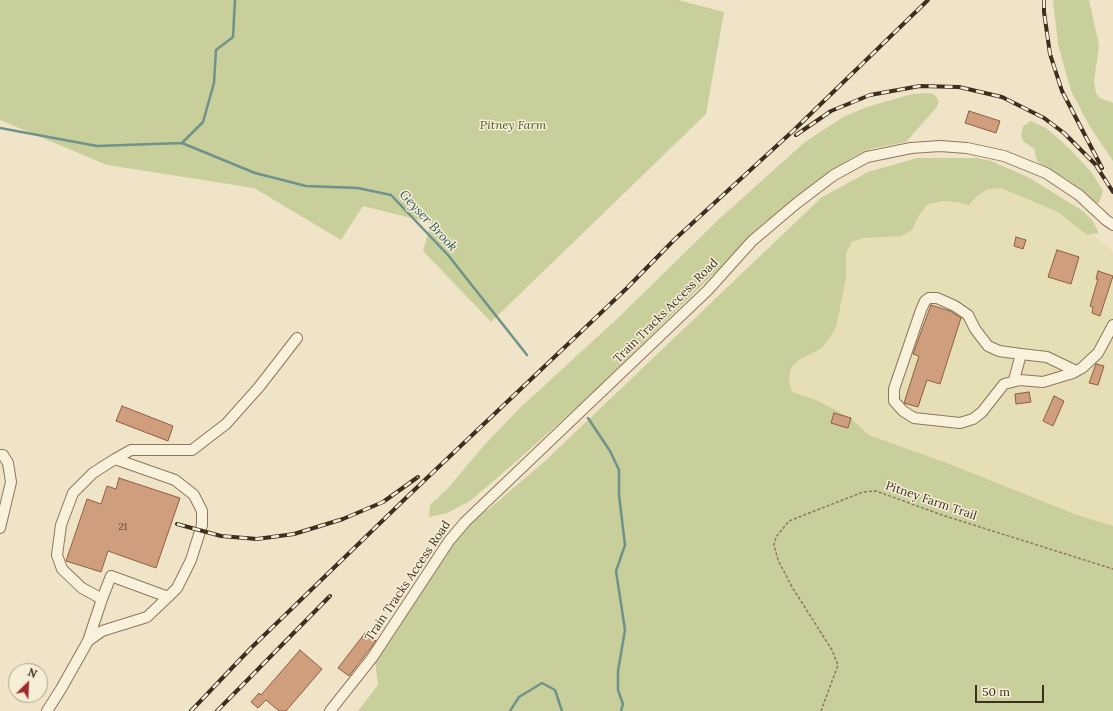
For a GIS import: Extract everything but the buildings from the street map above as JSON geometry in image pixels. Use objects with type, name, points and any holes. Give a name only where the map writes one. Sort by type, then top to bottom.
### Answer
[{"type":"street","name":"Train Tracks Access Road","points":[[330,711],[372,658],[449,541],[465,522],[708,290],[752,241],[797,203],[834,175],[867,157],[896,151],[940,146],[967,148],[1004,156],[1046,173],[1079,195],[1106,220],[1113,224]]},
{"type":"street","points":[[1076,371],[1062,363],[1040,355],[999,352],[988,346],[975,329],[968,315],[955,306],[937,298],[929,298],[925,301],[894,389],[894,401],[903,411],[914,418],[960,422],[973,419],[982,412],[1004,384],[1014,380],[1042,382],[1057,379],[1076,371],[1098,353],[1113,325]]},
{"type":"street","points":[[102,599],[82,588],[62,569],[57,555],[61,525],[73,493],[93,473],[131,450],[192,450],[226,424],[259,387],[297,338]]},
{"type":"street","points":[[1014,380],[1021,354]]},
{"type":"street","points":[[0,455],[4,456],[8,463],[10,482],[0,528]]},
{"type":"street","points":[[88,642],[102,631],[147,617],[177,588],[191,560],[202,525],[202,511],[194,495],[175,480],[115,459]]},
{"type":"street","points":[[46,711],[61,689],[88,642],[111,576],[168,597]]},
{"type":"path","name":"Pitney Farm Trail","points":[[821,711],[838,665],[832,650],[792,587],[778,560],[774,545],[776,537],[789,521],[863,492],[876,491],[942,515],[1113,569]]},
{"type":"shaded area","points":[[959,168],[1057,204],[1113,252],[1113,711],[646,389],[834,214]]},
{"type":"green space","name":"Pitney Farm","points":[[0,0],[678,0],[724,12],[706,114],[491,322],[423,251],[431,223],[363,206],[341,240],[254,188],[107,165],[0,120]]},
{"type":"green space","points":[[1053,0],[1089,0],[1099,45],[1094,82],[1096,93],[1100,98],[1113,103],[1113,161],[1090,127],[1071,91],[1058,44]]},
{"type":"green space","points":[[931,93],[936,96],[939,102],[936,108],[906,142],[870,149],[853,157],[802,192],[742,246],[589,396],[519,459],[470,501],[447,513],[429,517],[430,505],[448,488],[486,443],[522,406],[620,316],[719,219],[805,142],[843,117],[867,107],[912,94]]},
{"type":"green space","points":[[1031,121],[1046,128],[1070,149],[1092,173],[1103,191],[1099,203],[1096,203],[1067,179],[1047,169],[1037,161],[1034,149],[1023,141],[1021,135],[1023,126]]},
{"type":"green space","points":[[917,158],[978,158],[991,161],[1028,177],[1083,211],[1092,220],[1099,233],[1087,235],[1058,212],[1001,188],[988,189],[977,196],[969,205],[943,201],[928,204],[919,215],[912,230],[901,236],[863,238],[852,242],[846,253],[846,278],[836,328],[822,348],[799,360],[791,368],[789,380],[792,392],[816,400],[839,412],[851,419],[869,435],[944,462],[1074,514],[1113,526],[1113,711],[358,711],[378,685],[375,660],[456,532],[490,508],[544,462],[822,197],[868,172]]},
{"type":"waterway","points":[[182,143],[203,122],[214,83],[216,50],[233,37],[235,0]]},
{"type":"waterway","name":"Geyser Brook","points":[[0,128],[97,146],[182,143],[255,173],[306,186],[358,188],[391,195],[448,255],[527,355]]},
{"type":"waterway","name":"Geyser Brook","points":[[588,418],[610,451],[619,470],[619,495],[625,545],[616,571],[625,630],[618,671],[618,690],[623,704],[621,711]]},
{"type":"waterway","name":"Geyser Brook","points":[[510,711],[519,697],[542,683],[555,690],[562,711]]},
{"type":"railway","points":[[191,711],[251,648],[408,496],[626,289],[674,240],[794,130],[928,0]]},
{"type":"railway","points":[[1044,0],[1044,12],[1050,54],[1062,91],[1102,168]]},
{"type":"railway","points":[[796,135],[831,111],[870,95],[920,86],[959,87],[1002,97],[1044,118],[1064,133],[1095,164],[1113,192]]},
{"type":"railway","points":[[177,524],[221,536],[257,539],[294,534],[343,519],[383,502],[418,477]]},
{"type":"railway","points":[[217,711],[330,596]]}]
